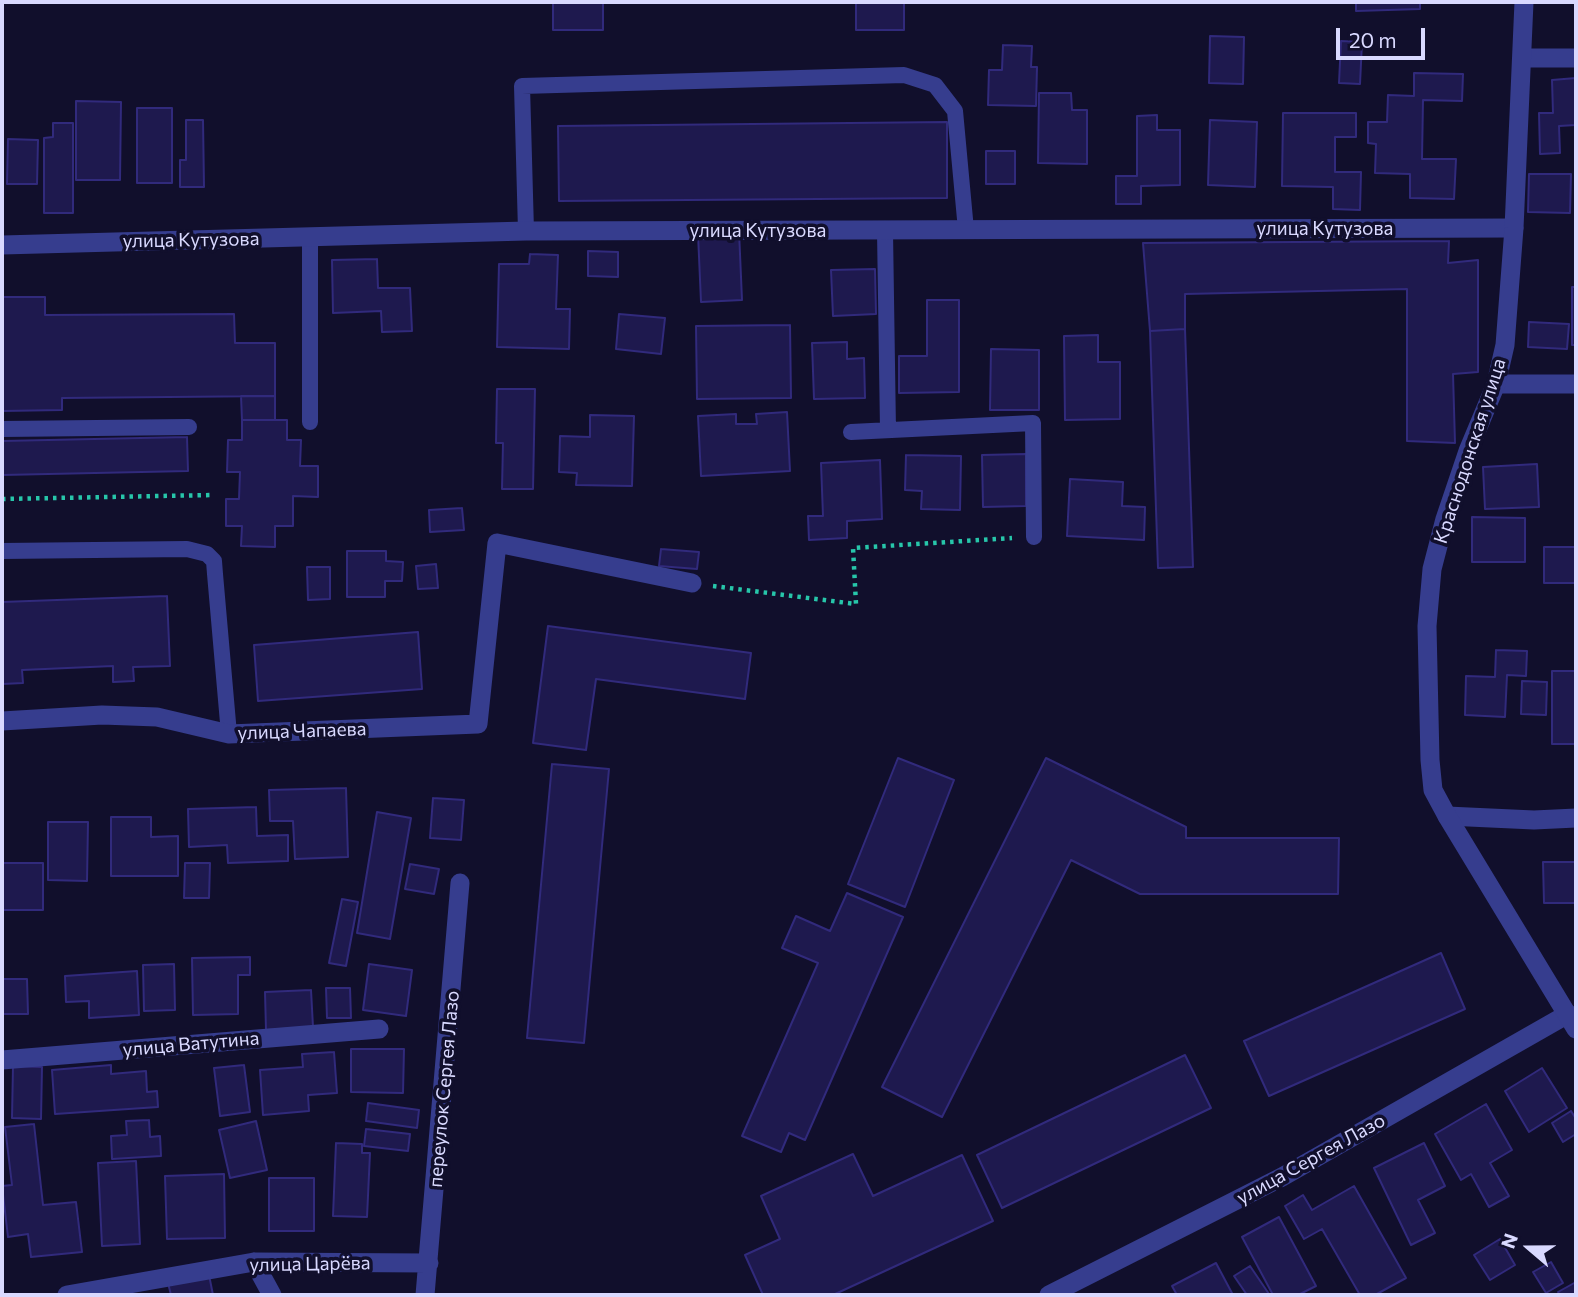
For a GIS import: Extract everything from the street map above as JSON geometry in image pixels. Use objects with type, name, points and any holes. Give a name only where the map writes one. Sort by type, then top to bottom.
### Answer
[{"type":"street","name":"Краснодонская улица","points":[[1524,2],[1514,228],[1505,345],[1496,383],[1468,451],[1432,569],[1427,626],[1430,760],[1433,790],[1447,816],[1572,1022]]},
{"type":"street","points":[[1522,58],[1576,58]]},
{"type":"street","name":"улица Кутузова","points":[[2,245],[526,231],[1514,228]]},
{"type":"street","points":[[1496,383],[1576,384]]},
{"type":"street","name":"улица Чапаева","points":[[2,721],[102,715],[157,717],[229,734],[478,724],[497,543],[691,583]]},
{"type":"street","points":[[1447,816],[1534,820],[1576,818]]},
{"type":"street","name":"переулок Сергея Лазо","points":[[425,1295],[460,883]]},
{"type":"street","name":"улица Сергея Лазо","points":[[1049,1295],[1282,1177],[1572,1022]]},
{"type":"street","name":"улица Ватутина","points":[[2,1060],[379,1029]]},
{"type":"street","points":[[254,1262],[272,1295]]},
{"type":"street","name":"улица Царёва","points":[[67,1295],[254,1262],[429,1263]]},
{"type":"lane","points":[[526,231],[522,86],[904,75],[935,85],[955,111],[966,230]]},
{"type":"lane","points":[[884,231],[888,430]]},
{"type":"lane","points":[[310,237],[310,422]]},
{"type":"lane","points":[[851,432],[1033,423],[1034,537]]},
{"type":"lane","points":[[2,429],[189,427]]},
{"type":"lane","points":[[2,551],[187,549],[207,554],[214,562],[229,734]]},
{"type":"path","points":[[2,499],[213,495]]},
{"type":"path","points":[[691,583],[856,604],[853,548],[1034,537]]},
{"type":"building","points":[[553,2],[603,2],[603,30],[553,30]]},
{"type":"building","points":[[856,2],[904,2],[904,30],[856,30]]},
{"type":"building","points":[[1356,2],[1420,2],[1420,9],[1356,11]]},
{"type":"building","points":[[1210,36],[1244,37],[1243,84],[1209,83]]},
{"type":"building","points":[[1341,41],[1362,42],[1360,84],[1339,83]]},
{"type":"building","points":[[1003,45],[1032,46],[1031,67],[1037,67],[1036,106],[988,105],[989,70],[1002,70]]},
{"type":"building","points":[[1414,73],[1463,74],[1462,101],[1423,100],[1422,159],[1456,159],[1454,199],[1410,198],[1410,174],[1375,173],[1376,144],[1368,143],[1368,122],[1387,122],[1388,95],[1414,96]]},
{"type":"building","points":[[1576,78],[1576,125],[1559,126],[1560,153],[1540,154],[1539,113],[1553,113],[1552,80]]},
{"type":"building","points":[[1039,93],[1071,93],[1072,110],[1087,110],[1087,164],[1038,163]]},
{"type":"building","points":[[76,101],[121,102],[120,180],[76,180]]},
{"type":"building","points":[[137,108],[172,108],[172,183],[137,183]]},
{"type":"building","points":[[1283,113],[1356,113],[1356,137],[1335,137],[1335,172],[1361,172],[1360,210],[1333,209],[1333,187],[1282,186]]},
{"type":"building","points":[[1157,115],[1157,130],[1180,130],[1180,185],[1141,186],[1141,204],[1116,204],[1116,176],[1137,176],[1137,116]]},
{"type":"building","points":[[186,120],[203,120],[204,187],[180,187],[180,160],[186,160]]},
{"type":"building","points":[[1210,120],[1257,122],[1255,187],[1208,185]]},
{"type":"building","points":[[947,122],[947,198],[559,201],[558,126]]},
{"type":"building","points":[[53,123],[73,123],[73,213],[44,213],[44,138],[53,137]]},
{"type":"building","points":[[8,139],[38,140],[37,184],[7,184]]},
{"type":"building","points":[[986,151],[1015,151],[1015,184],[986,184]]},
{"type":"building","points":[[1529,174],[1571,174],[1570,213],[1528,212]]},
{"type":"building","points":[[739,231],[742,300],[701,302],[698,234]]},
{"type":"building","points":[[1449,241],[1448,263],[1478,260],[1478,372],[1453,374],[1455,443],[1407,441],[1407,289],[1185,294],[1185,329],[1150,331],[1143,243]]},
{"type":"building","points":[[588,251],[618,252],[618,277],[588,276]]},
{"type":"building","points":[[530,254],[558,255],[556,309],[570,309],[569,349],[497,347],[499,264],[529,264]]},
{"type":"building","points":[[377,259],[378,288],[410,288],[412,331],[382,332],[381,311],[333,313],[332,260]]},
{"type":"building","points":[[875,269],[876,314],[833,316],[831,270]]},
{"type":"building","points":[[1572,287],[1576,287],[1576,345],[1572,345]]},
{"type":"building","points":[[2,297],[45,297],[45,315],[234,314],[235,343],[275,343],[275,396],[62,398],[62,410],[2,411]]},
{"type":"building","points":[[927,300],[959,300],[959,392],[899,393],[899,356],[927,356]]},
{"type":"building","points":[[619,314],[665,318],[661,354],[616,349]]},
{"type":"building","points":[[1529,322],[1569,324],[1567,349],[1528,347]]},
{"type":"building","points":[[790,325],[791,398],[697,399],[696,326]]},
{"type":"building","points":[[1185,329],[1193,567],[1158,568],[1150,331]]},
{"type":"building","points":[[1098,335],[1098,362],[1120,362],[1120,419],[1065,420],[1064,336]]},
{"type":"building","points":[[847,342],[847,359],[864,358],[865,398],[814,399],[812,343]]},
{"type":"building","points":[[991,349],[1039,350],[1039,410],[990,410]]},
{"type":"building","points":[[497,389],[535,389],[533,489],[502,489],[503,443],[496,443]]},
{"type":"building","points":[[241,396],[275,396],[275,420],[242,420]]},
{"type":"building","points":[[787,412],[790,471],[701,476],[698,416],[736,414],[736,424],[757,424],[756,414]]},
{"type":"building","points":[[590,415],[634,416],[632,486],[576,485],[577,473],[559,472],[560,436],[590,437]]},
{"type":"building","points":[[242,420],[287,420],[287,440],[301,440],[300,466],[318,466],[318,497],[293,496],[293,526],[275,526],[275,547],[241,546],[242,526],[226,526],[226,499],[239,499],[240,472],[227,472],[228,440],[242,440]]},
{"type":"building","points":[[187,437],[188,471],[2,475],[2,441]]},
{"type":"building","points":[[1026,454],[1026,506],[983,507],[982,455]]},
{"type":"building","points":[[906,455],[961,456],[960,510],[921,509],[922,491],[905,490]]},
{"type":"building","points":[[880,460],[882,519],[847,521],[847,538],[809,540],[808,516],[823,516],[821,463]]},
{"type":"building","points":[[1537,464],[1539,507],[1485,509],[1483,467]]},
{"type":"building","points":[[1070,479],[1123,482],[1122,506],[1145,507],[1144,540],[1067,536]]},
{"type":"building","points":[[462,508],[464,530],[430,532],[429,510]]},
{"type":"building","points":[[1472,517],[1525,518],[1525,562],[1472,562]]},
{"type":"building","points":[[1544,547],[1576,547],[1576,583],[1544,583]]},
{"type":"building","points":[[661,549],[699,552],[697,569],[659,566]]},
{"type":"building","points":[[347,551],[386,551],[386,561],[403,562],[402,581],[385,581],[385,597],[347,597]]},
{"type":"building","points":[[436,564],[438,588],[418,589],[416,566]]},
{"type":"building","points":[[307,567],[330,567],[330,599],[308,600]]},
{"type":"building","points":[[167,596],[170,666],[133,667],[134,681],[113,682],[113,666],[22,670],[23,683],[2,684],[2,602]]},
{"type":"building","points":[[548,626],[751,653],[745,699],[596,679],[586,750],[533,743]]},
{"type":"building","points":[[418,632],[422,689],[258,701],[254,645]]},
{"type":"building","points":[[1496,650],[1527,651],[1526,676],[1507,675],[1505,717],[1465,715],[1466,676],[1495,677]]},
{"type":"building","points":[[1552,671],[1576,671],[1576,744],[1552,744]]},
{"type":"building","points":[[1522,681],[1547,682],[1546,715],[1521,714]]},
{"type":"building","points":[[898,758],[954,780],[905,907],[848,884]]},
{"type":"building","points":[[1046,758],[1186,827],[1186,838],[1339,838],[1338,894],[1140,894],[1071,860],[942,1117],[882,1087]]},
{"type":"building","points":[[552,764],[609,769],[584,1043],[527,1038]]},
{"type":"building","points":[[346,788],[348,857],[295,859],[293,821],[270,821],[269,790]]},
{"type":"building","points":[[433,798],[464,800],[461,840],[430,838]]},
{"type":"building","points":[[256,807],[257,836],[288,835],[288,861],[228,863],[227,845],[189,847],[188,809]]},
{"type":"building","points":[[377,812],[411,818],[390,939],[357,933]]},
{"type":"building","points":[[111,817],[151,817],[151,837],[178,836],[178,876],[111,876]]},
{"type":"building","points":[[48,822],[88,822],[87,881],[48,880]]},
{"type":"building","points":[[1543,862],[1576,862],[1576,903],[1544,903]]},
{"type":"building","points":[[2,863],[43,863],[43,910],[2,910]]},
{"type":"building","points":[[185,863],[210,863],[209,898],[184,898]]},
{"type":"building","points":[[410,864],[439,869],[434,894],[405,889]]},
{"type":"building","points":[[847,893],[903,917],[805,1140],[789,1133],[781,1152],[742,1136],[818,963],[782,948],[796,916],[830,931]]},
{"type":"building","points":[[342,899],[358,902],[346,966],[329,963]]},
{"type":"building","points":[[1441,953],[1465,1009],[1269,1096],[1244,1041]]},
{"type":"building","points":[[250,957],[250,975],[238,975],[238,1014],[193,1015],[192,958]]},
{"type":"building","points":[[174,964],[175,1010],[144,1011],[143,965]]},
{"type":"building","points":[[369,964],[412,970],[406,1016],[363,1010]]},
{"type":"building","points":[[137,971],[139,1015],[89,1018],[89,1001],[66,1002],[65,976]]},
{"type":"building","points":[[2,979],[27,979],[28,1014],[2,1014]]},
{"type":"building","points":[[326,988],[350,988],[351,1018],[327,1018]]},
{"type":"building","points":[[311,990],[313,1027],[266,1030],[265,992]]},
{"type":"building","points":[[351,1049],[404,1049],[403,1093],[351,1092]]},
{"type":"building","points":[[334,1052],[337,1093],[308,1095],[309,1111],[263,1115],[260,1070],[303,1067],[302,1054]]},
{"type":"building","points":[[1185,1055],[1211,1108],[1002,1208],[977,1155]]},
{"type":"building","points":[[111,1065],[111,1074],[146,1071],[147,1092],[157,1091],[158,1107],[55,1114],[52,1070]]},
{"type":"building","points":[[244,1065],[250,1112],[220,1116],[214,1068]]},
{"type":"building","points":[[13,1066],[42,1067],[41,1119],[12,1118]]},
{"type":"building","points":[[1542,1068],[1567,1108],[1529,1132],[1505,1091]]},
{"type":"building","points":[[368,1103],[419,1110],[417,1128],[366,1121]]},
{"type":"building","points":[[1486,1104],[1512,1150],[1490,1163],[1509,1196],[1489,1207],[1471,1174],[1461,1180],[1435,1134]]},
{"type":"building","points":[[1571,1111],[1576,1119],[1576,1134],[1563,1142],[1552,1123]]},
{"type":"building","points":[[149,1120],[150,1137],[160,1136],[161,1156],[112,1159],[111,1136],[127,1135],[126,1121]]},
{"type":"building","points":[[256,1121],[267,1170],[230,1178],[219,1130]]},
{"type":"building","points":[[34,1124],[43,1205],[76,1202],[82,1252],[31,1257],[28,1234],[8,1237],[2,1186],[12,1185],[5,1127]]},
{"type":"building","points":[[366,1129],[410,1134],[408,1151],[364,1146]]},
{"type":"building","points":[[336,1143],[362,1144],[362,1153],[370,1153],[367,1217],[333,1216]]},
{"type":"building","points":[[1424,1143],[1445,1186],[1418,1200],[1435,1233],[1411,1245],[1374,1168]]},
{"type":"building","points":[[853,1154],[873,1196],[962,1155],[993,1221],[833,1295],[763,1295],[745,1255],[780,1239],[761,1196]]},
{"type":"building","points":[[136,1161],[140,1244],[102,1246],[98,1163]]},
{"type":"building","points":[[224,1174],[225,1238],[167,1239],[165,1176]]},
{"type":"building","points":[[269,1178],[314,1178],[314,1231],[269,1231]]},
{"type":"building","points":[[1354,1186],[1406,1278],[1375,1295],[1360,1295],[1322,1229],[1304,1239],[1285,1206],[1303,1195],[1312,1210]]},
{"type":"building","points":[[1279,1217],[1316,1286],[1298,1295],[1273,1295],[1242,1237]]},
{"type":"building","points":[[1500,1239],[1515,1265],[1490,1280],[1474,1255]]},
{"type":"building","points":[[1551,1262],[1563,1283],[1546,1293],[1533,1272]]},
{"type":"building","points":[[1216,1263],[1233,1295],[1177,1295],[1172,1286]]},
{"type":"building","points":[[1250,1266],[1269,1294],[1247,1295],[1234,1276]]},
{"type":"building","points":[[209,1275],[213,1295],[171,1295],[168,1283]]},
{"type":"building","points":[[1576,1282],[1576,1295],[1560,1295],[1558,1292]]}]
